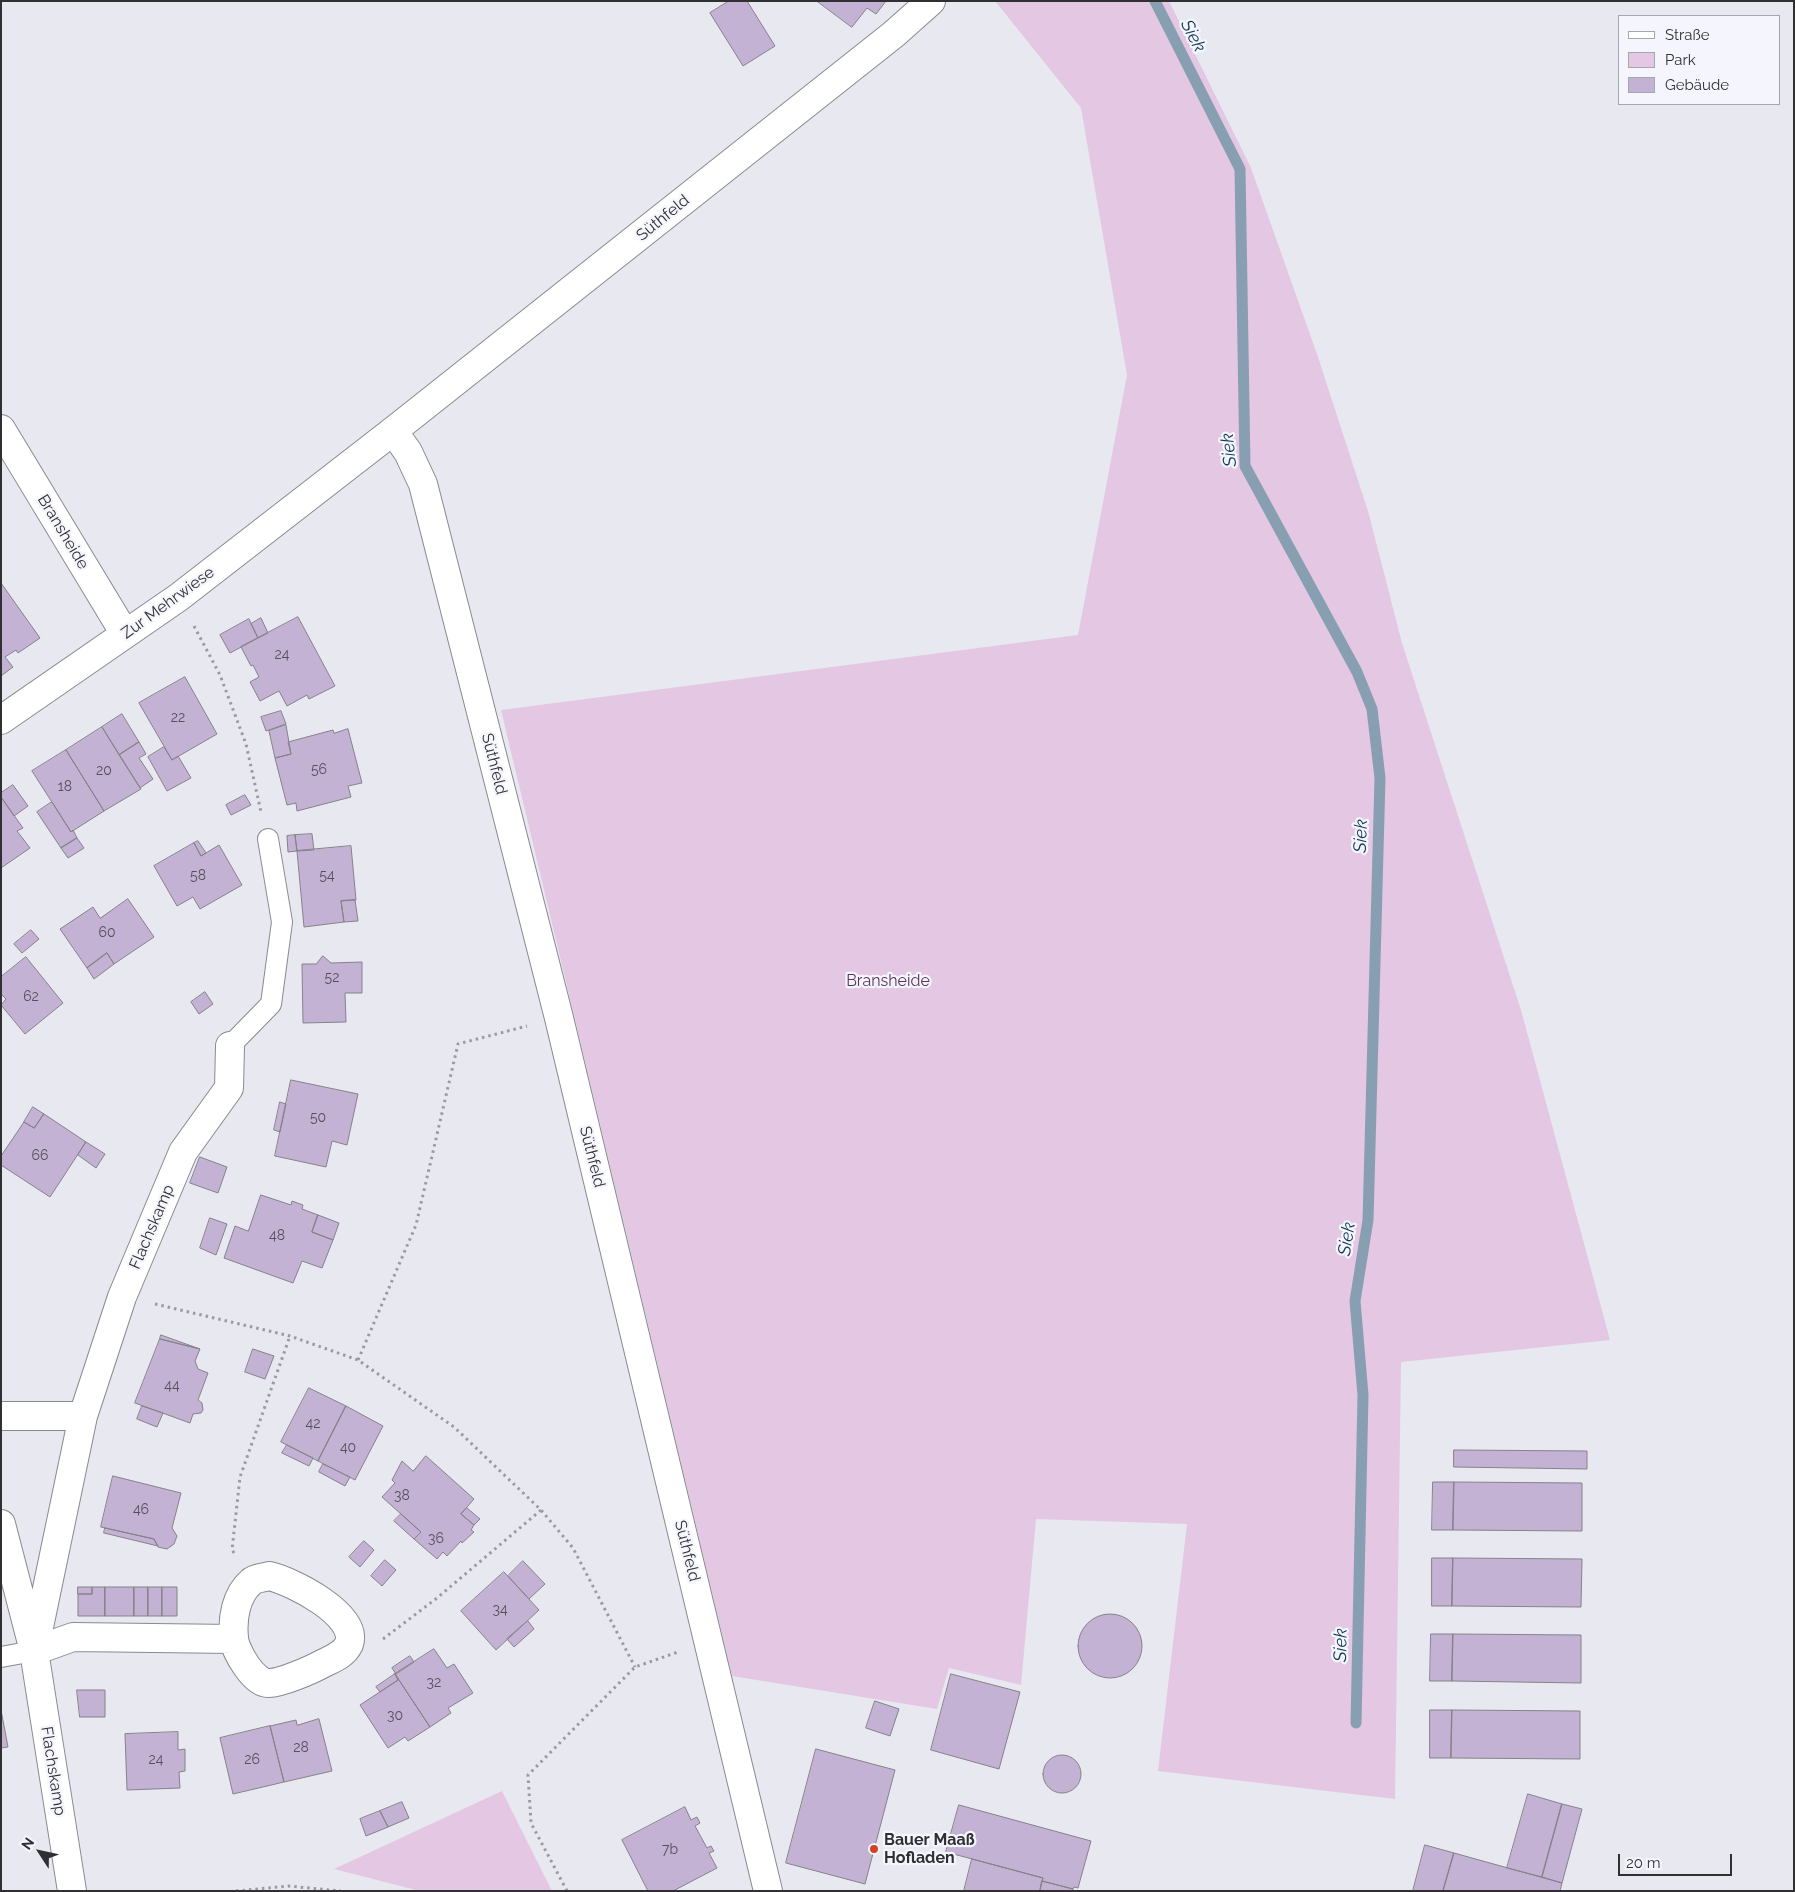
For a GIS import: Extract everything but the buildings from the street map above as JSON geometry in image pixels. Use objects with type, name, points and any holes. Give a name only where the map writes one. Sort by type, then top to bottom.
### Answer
[{"type":"street","name":"Süthfeld","points":[[331,479],[894,34],[931,1]]},
{"type":"street","name":"Bransheide","points":[[1,429],[125,634]]},
{"type":"street","name":"Süthfeld","points":[[392,431],[408,452],[423,484],[559,1018],[768,1891]]},
{"type":"street","name":"Zur Mehrwiese","points":[[1,720],[179,597],[331,479]]},
{"type":"street","name":"Flachskamp","points":[[34,1651],[83,1416],[122,1297],[183,1152],[229,1088],[230,1046]]},
{"type":"street","points":[[1,1416],[83,1416]]},
{"type":"street","name":"Flachskamp","points":[[1,1524],[34,1651],[72,1891]]},
{"type":"street","points":[[269,1576],[281,1578],[313,1596],[342,1617],[350,1631],[349,1644],[343,1653],[310,1671],[268,1683],[256,1679],[247,1668],[234,1639],[236,1609],[240,1594],[253,1580],[269,1576]]},
{"type":"street","points":[[34,1651],[73,1637],[234,1639]]},
{"type":"lane","points":[[230,1046],[271,1004],[282,922],[268,839]]},
{"type":"lane","points":[[1,1657],[34,1651]]},
{"type":"path","points":[[179,597],[220,675],[242,735],[268,839]]},
{"type":"path","points":[[358,1360],[416,1225],[458,1044],[559,1018]]},
{"type":"path","points":[[122,1297],[290,1336],[358,1360],[454,1427],[541,1510],[573,1548],[635,1667]]},
{"type":"path","points":[[253,1580],[232,1550],[240,1477],[290,1336]]},
{"type":"path","points":[[349,1644],[376,1645],[438,1598],[541,1510]]},
{"type":"path","points":[[566,1891],[531,1824],[528,1775],[635,1667],[709,1641]]},
{"type":"path","points":[[236,1891],[288,1889],[342,1891]]},
{"type":"green space","points":[[995,1],[1169,1],[1251,168],[1318,357],[1368,511],[1402,643],[1521,1010],[1610,1340],[1401,1362],[1395,1799],[1158,1771],[1187,1524],[1036,1519],[1021,1685],[949,1668],[937,1709],[732,1676],[501,710],[1078,635],[1127,375],[1081,108]]},
{"type":"green space","points":[[502,1791],[552,1891],[420,1891],[334,1869]]},
{"type":"waterway","name":"Siek","points":[[1155,1],[1240,169],[1245,466],[1357,672],[1372,709],[1380,778],[1368,1220],[1355,1301],[1363,1395],[1356,1723]]},
{"type":"place","name":"Bauer Maaß Hofladen","points":[[874,1849]]}]
